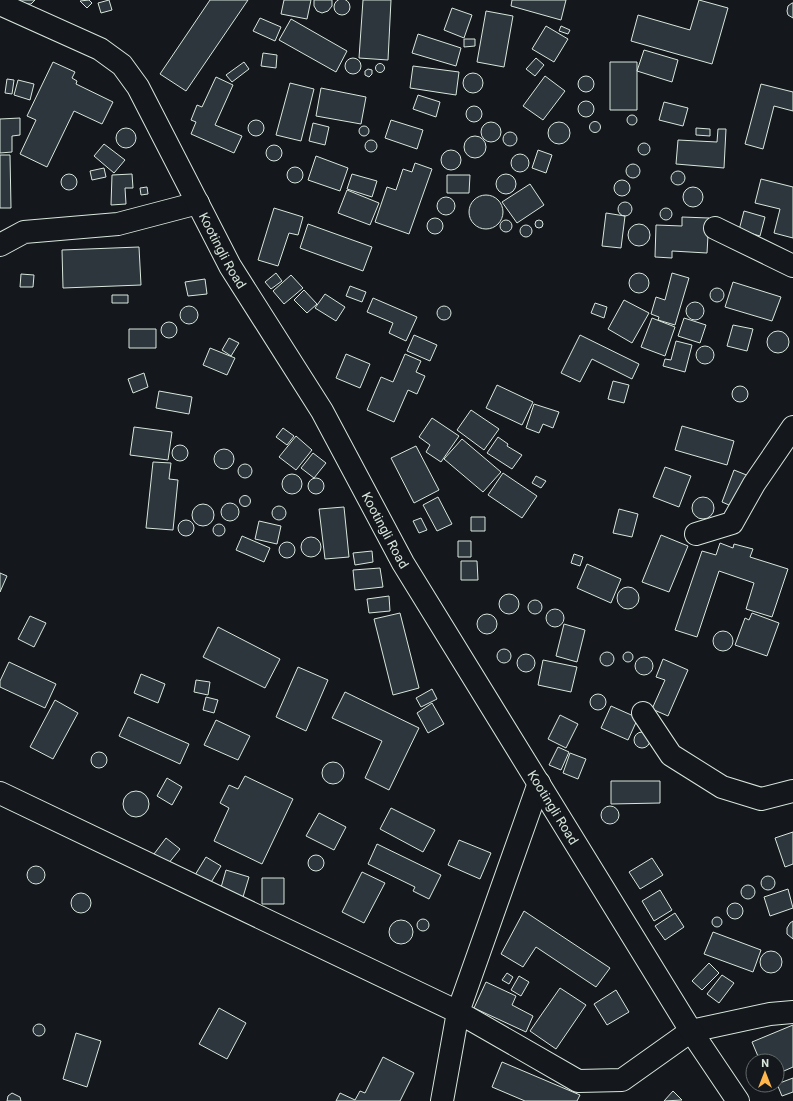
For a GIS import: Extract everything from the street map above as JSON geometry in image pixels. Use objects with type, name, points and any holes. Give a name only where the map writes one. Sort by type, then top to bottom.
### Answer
[{"type":"street","name":"Kootingli Road","points":[[0,4],[100,49],[122,65],[138,88],[230,266],[322,411],[403,563],[691,1031],[738,1101]]},
{"type":"street","points":[[0,245],[24,232],[118,224],[198,202]]},
{"type":"street","points":[[715,228],[793,266]]},
{"type":"street","points":[[696,534],[732,523],[754,484],[793,427]]},
{"type":"street","points":[[643,714],[671,755],[722,787],[761,799],[793,792]]},
{"type":"street","points":[[442,1101],[458,1012],[539,783]]},
{"type":"street","points":[[0,794],[458,1012],[578,1081],[622,1080],[691,1031],[770,1014],[793,1012]]},
{"type":"building","points":[[342,-1],[349,4],[350,7],[345,14],[342,15],[335,10],[334,7],[339,0]]},
{"type":"building","points":[[19,0],[35,0],[31,4],[25,4]]},
{"type":"building","points":[[89,0],[92,3],[87,8],[80,1]]},
{"type":"building","points":[[109,0],[112,10],[101,13],[98,3]]},
{"type":"building","points":[[210,0],[248,0],[186,91],[160,74]]},
{"type":"building","points":[[284,0],[311,0],[307,19],[281,14]]},
{"type":"building","points":[[314,0],[332,0],[332,6],[328,11],[322,13],[317,11],[314,6]]},
{"type":"building","points":[[363,0],[391,0],[388,60],[359,58]]},
{"type":"building","points":[[512,0],[566,0],[561,20],[511,6]]},
{"type":"building","points":[[699,0],[728,8],[712,64],[631,41],[638,15],[690,30]]},
{"type":"building","points":[[792,3],[793,18],[788,15],[787,11],[788,6]]},
{"type":"building","points":[[452,8],[472,15],[464,38],[444,30]]},
{"type":"building","points":[[486,11],[513,16],[504,67],[477,62]]},
{"type":"building","points":[[260,18],[281,27],[275,41],[253,31]]},
{"type":"building","points":[[291,19],[347,51],[336,72],[279,40]]},
{"type":"building","points":[[546,26],[568,39],[554,62],[532,49]]},
{"type":"building","points":[[561,26],[570,30],[568,34],[559,31]]},
{"type":"building","points":[[418,34],[461,48],[456,66],[412,53]]},
{"type":"building","points":[[464,39],[475,39],[475,46],[464,47]]},
{"type":"building","points":[[644,50],[678,60],[672,82],[637,71]]},
{"type":"building","points":[[263,53],[277,55],[276,68],[261,66]]},
{"type":"building","points":[[350,58],[356,58],[361,63],[359,72],[356,74],[350,74],[345,69],[345,63]]},
{"type":"building","points":[[536,58],[544,65],[535,76],[526,69]]},
{"type":"building","points":[[53,62],[75,72],[72,78],[77,81],[76,84],[113,102],[102,124],[74,111],[47,167],[20,154],[36,120],[27,116]]},
{"type":"building","points":[[244,62],[249,69],[232,82],[226,75]]},
{"type":"building","points":[[610,62],[637,62],[637,110],[610,110]]},
{"type":"building","points":[[380,63],[385,68],[380,73],[375,68]]},
{"type":"building","points":[[413,66],[459,72],[456,95],[410,88]]},
{"type":"building","points":[[368,69],[372,70],[372,74],[369,77],[365,75],[365,71]]},
{"type":"building","points":[[473,73],[480,76],[483,83],[480,90],[473,93],[466,90],[463,83],[466,76]]},
{"type":"building","points":[[545,76],[565,91],[543,120],[523,106]]},
{"type":"building","points":[[583,76],[589,76],[594,81],[592,90],[589,92],[583,92],[578,87],[578,81]]},
{"type":"building","points":[[216,77],[233,85],[215,125],[242,136],[234,153],[191,134],[196,122],[191,120],[197,105],[202,107]]},
{"type":"building","points":[[7,79],[14,80],[12,94],[5,93]]},
{"type":"building","points":[[18,80],[34,84],[30,100],[14,95]]},
{"type":"building","points":[[290,83],[314,89],[301,141],[276,135]]},
{"type":"building","points":[[761,84],[793,92],[793,111],[774,106],[763,149],[745,144]]},
{"type":"building","points":[[321,88],[366,97],[361,124],[316,116]]},
{"type":"building","points":[[418,95],[440,102],[436,117],[413,109]]},
{"type":"building","points":[[586,101],[593,106],[594,109],[589,116],[586,117],[579,112],[578,109],[583,102]]},
{"type":"building","points":[[664,102],[688,108],[683,126],[659,120]]},
{"type":"building","points":[[474,106],[481,111],[482,114],[477,121],[474,122],[467,117],[466,114],[471,107]]},
{"type":"building","points":[[630,115],[634,115],[636,116],[636,124],[630,125],[627,122],[627,118]]},
{"type":"building","points":[[20,118],[20,135],[12,136],[12,152],[0,153],[0,119]]},
{"type":"building","points":[[256,120],[262,122],[264,128],[262,134],[256,136],[250,134],[248,128],[250,122]]},
{"type":"building","points":[[391,120],[423,130],[417,149],[385,138]]},
{"type":"building","points":[[595,121],[599,123],[601,127],[599,131],[595,133],[591,131],[589,127],[591,123]]},
{"type":"building","points":[[491,122],[498,125],[501,132],[498,139],[491,142],[484,139],[481,132],[484,125]]},
{"type":"building","points":[[555,122],[563,122],[570,129],[570,137],[563,144],[555,144],[548,137],[548,129]]},
{"type":"building","points":[[313,123],[329,127],[325,145],[309,141]]},
{"type":"building","points":[[362,126],[366,126],[368,127],[368,135],[362,136],[359,133],[359,129]]},
{"type":"building","points":[[126,128],[133,131],[136,138],[133,145],[126,148],[119,145],[116,138],[119,131]]},
{"type":"building","points":[[696,128],[710,129],[710,136],[696,135]]},
{"type":"building","points":[[718,129],[726,129],[724,168],[676,164],[678,140],[717,142]]},
{"type":"building","points":[[507,132],[513,132],[517,136],[517,142],[513,146],[507,146],[503,142],[503,136]]},
{"type":"building","points":[[471,136],[479,136],[486,143],[486,151],[479,158],[471,158],[464,151],[464,143]]},
{"type":"building","points":[[371,140],[375,142],[377,146],[375,150],[371,152],[367,150],[365,146],[367,142]]},
{"type":"building","points":[[642,143],[646,143],[650,149],[646,155],[642,155],[638,151],[638,147]]},
{"type":"building","points":[[104,144],[125,160],[114,173],[94,156]]},
{"type":"building","points":[[271,145],[277,145],[282,150],[280,159],[277,161],[271,161],[266,156],[266,150]]},
{"type":"building","points":[[451,150],[458,153],[461,160],[458,167],[451,170],[444,167],[441,160],[444,153]]},
{"type":"building","points":[[538,150],[552,155],[546,173],[532,168]]},
{"type":"building","points":[[520,154],[526,157],[529,163],[526,169],[520,172],[514,169],[511,163],[514,157]]},
{"type":"building","points":[[0,155],[10,155],[11,208],[0,208]]},
{"type":"building","points":[[316,156],[348,168],[340,191],[308,180]]},
{"type":"building","points":[[415,163],[432,169],[409,234],[375,222],[387,187],[396,190],[403,169],[412,172]]},
{"type":"building","points":[[633,164],[638,166],[640,171],[638,176],[633,178],[628,176],[626,171],[628,166]]},
{"type":"building","points":[[292,167],[298,167],[303,172],[301,181],[298,183],[292,183],[287,178],[287,172]]},
{"type":"building","points":[[104,168],[106,177],[92,180],[90,171]]},
{"type":"building","points":[[678,171],[683,173],[685,178],[683,183],[678,185],[673,183],[671,178],[673,173]]},
{"type":"building","points":[[69,174],[75,176],[77,182],[75,188],[69,190],[63,188],[61,182],[63,176]]},
{"type":"building","points":[[132,174],[133,188],[125,188],[126,204],[111,205],[112,175]]},
{"type":"building","points":[[352,174],[377,181],[372,197],[347,189]]},
{"type":"building","points":[[506,174],[513,177],[516,184],[513,191],[506,194],[499,191],[496,184],[499,177]]},
{"type":"building","points":[[447,175],[470,175],[469,193],[447,193]]},
{"type":"building","points":[[761,179],[793,187],[793,238],[774,233],[780,209],[755,203]]},
{"type":"building","points":[[622,180],[629,185],[630,188],[625,195],[622,196],[615,191],[614,188],[619,181]]},
{"type":"building","points":[[530,184],[544,205],[517,223],[502,202]]},
{"type":"building","points":[[147,187],[148,194],[141,195],[140,188]]},
{"type":"building","points":[[693,187],[700,190],[703,197],[700,204],[693,207],[686,204],[683,197],[686,190]]},
{"type":"building","points":[[347,190],[379,203],[370,225],[338,213]]},
{"type":"building","points":[[489,195],[498,200],[502,205],[502,219],[498,224],[493,228],[483,229],[479,228],[470,219],[469,209],[470,205],[479,196]]},
{"type":"building","points":[[446,197],[452,200],[455,206],[452,212],[446,215],[440,212],[437,206],[440,200]]},
{"type":"building","points":[[625,202],[630,204],[632,209],[630,214],[625,216],[620,214],[618,209],[620,204]]},
{"type":"building","points":[[274,208],[303,217],[298,235],[289,233],[278,266],[258,260]]},
{"type":"building","points":[[666,208],[670,210],[672,214],[670,218],[666,220],[662,218],[660,214],[662,210]]},
{"type":"building","points":[[744,211],[765,217],[760,236],[739,230]]},
{"type":"building","points":[[606,213],[625,216],[621,248],[602,246]]},
{"type":"building","points":[[682,217],[709,218],[707,253],[672,251],[672,258],[655,257],[656,225],[682,226]]},
{"type":"building","points":[[432,218],[438,218],[443,223],[441,232],[438,234],[432,234],[427,229],[427,223]]},
{"type":"building","points":[[504,220],[508,220],[512,226],[508,232],[504,232],[500,228],[500,224]]},
{"type":"building","points":[[537,220],[541,220],[543,224],[541,228],[537,228],[535,226],[535,222]]},
{"type":"building","points":[[308,224],[372,247],[363,271],[300,248]]},
{"type":"building","points":[[639,224],[647,227],[650,235],[647,243],[639,246],[631,243],[628,235],[631,227]]},
{"type":"building","points":[[526,225],[530,227],[532,231],[530,235],[526,237],[522,235],[520,231],[522,227]]},
{"type":"building","points":[[139,247],[141,285],[63,288],[62,250]]},
{"type":"building","points":[[276,273],[282,281],[271,289],[265,282]]},
{"type":"building","points":[[639,273],[646,276],[649,283],[646,290],[639,293],[632,290],[629,283],[632,276]]},
{"type":"building","points":[[672,273],[689,278],[675,325],[658,320],[659,317],[651,314],[656,297],[665,300]]},
{"type":"building","points":[[21,274],[34,275],[33,287],[20,287]]},
{"type":"building","points":[[291,275],[303,288],[284,304],[273,291]]},
{"type":"building","points":[[205,279],[207,294],[188,296],[185,282]]},
{"type":"building","points":[[733,282],[781,297],[772,321],[725,307]]},
{"type":"building","points":[[350,286],[366,292],[362,302],[346,296]]},
{"type":"building","points":[[714,288],[720,288],[724,292],[724,298],[720,302],[714,302],[710,298],[710,292]]},
{"type":"building","points":[[304,290],[317,304],[307,313],[294,300]]},
{"type":"building","points":[[325,294],[345,307],[336,321],[315,308]]},
{"type":"building","points":[[112,295],[128,295],[128,303],[112,303]]},
{"type":"building","points":[[373,298],[417,317],[406,341],[389,333],[393,323],[367,312]]},
{"type":"building","points":[[624,300],[649,313],[632,343],[608,329]]},
{"type":"building","points":[[691,302],[699,302],[704,307],[702,318],[699,320],[691,320],[686,315],[686,307]]},
{"type":"building","points":[[595,303],[607,307],[604,318],[591,313]]},
{"type":"building","points":[[189,306],[195,309],[198,315],[195,321],[189,324],[183,321],[180,315],[183,309]]},
{"type":"building","points":[[441,306],[447,306],[451,310],[451,316],[447,320],[441,320],[437,316],[437,310]]},
{"type":"building","points":[[652,318],[675,327],[665,356],[641,347]]},
{"type":"building","points":[[684,318],[706,325],[700,343],[678,336]]},
{"type":"building","points":[[166,322],[172,322],[177,327],[175,336],[172,338],[166,338],[161,333],[161,327]]},
{"type":"building","points":[[733,325],[753,329],[747,351],[727,346]]},
{"type":"building","points":[[129,329],[156,329],[156,348],[129,348]]},
{"type":"building","points":[[778,331],[786,334],[789,342],[786,350],[778,353],[770,350],[767,342],[770,334]]},
{"type":"building","points":[[414,335],[437,345],[430,361],[407,351]]},
{"type":"building","points":[[580,335],[639,364],[632,379],[592,359],[580,382],[561,373]]},
{"type":"building","points":[[229,338],[239,343],[231,356],[222,350]]},
{"type":"building","points":[[676,341],[692,345],[685,372],[663,366],[665,359],[671,360]]},
{"type":"building","points":[[705,346],[711,349],[714,355],[711,361],[705,364],[699,361],[696,355],[699,349]]},
{"type":"building","points":[[210,348],[235,358],[227,375],[203,365]]},
{"type":"building","points":[[346,354],[370,364],[360,388],[336,378]]},
{"type":"building","points":[[405,354],[421,361],[416,372],[425,376],[417,394],[408,390],[394,422],[367,410],[381,377],[393,382]]},
{"type":"building","points":[[144,373],[148,387],[133,393],[128,379]]},
{"type":"building","points":[[613,381],[629,385],[624,403],[608,399]]},
{"type":"building","points":[[497,385],[533,402],[522,425],[486,408]]},
{"type":"building","points":[[737,386],[743,386],[748,391],[746,400],[743,402],[737,402],[732,397],[732,391]]},
{"type":"building","points":[[159,391],[192,397],[189,414],[156,408]]},
{"type":"building","points":[[534,404],[559,412],[553,428],[543,424],[539,433],[526,428]]},
{"type":"building","points":[[471,410],[499,429],[484,450],[457,430]]},
{"type":"building","points":[[432,418],[459,436],[441,462],[426,452],[430,445],[419,437]]},
{"type":"building","points":[[682,426],[734,441],[727,465],[675,450]]},
{"type":"building","points":[[134,427],[172,432],[168,460],[130,455]]},
{"type":"building","points":[[283,428],[294,436],[287,445],[276,437]]},
{"type":"building","points":[[296,436],[312,450],[296,470],[279,457]]},
{"type":"building","points":[[498,437],[508,444],[507,446],[522,455],[512,469],[487,453]]},
{"type":"building","points":[[462,439],[501,472],[483,492],[444,459]]},
{"type":"building","points":[[180,445],[186,447],[188,453],[186,459],[180,461],[174,459],[172,453],[174,447]]},
{"type":"building","points":[[416,446],[439,490],[414,503],[391,458]]},
{"type":"building","points":[[224,449],[231,452],[234,459],[231,466],[224,469],[217,466],[214,459],[217,452]]},
{"type":"building","points":[[313,453],[326,463],[314,478],[301,468]]},
{"type":"building","points":[[153,462],[171,463],[169,479],[178,480],[173,530],[146,528]]},
{"type":"building","points":[[242,464],[248,464],[252,468],[252,474],[248,478],[242,478],[238,474],[238,468]]},
{"type":"building","points":[[665,467],[691,476],[679,507],[653,497]]},
{"type":"building","points":[[734,470],[749,476],[736,508],[722,502]]},
{"type":"building","points":[[503,473],[537,496],[522,518],[488,495]]},
{"type":"building","points":[[292,474],[299,477],[302,484],[299,491],[292,494],[285,491],[282,484],[285,477]]},
{"type":"building","points":[[536,476],[546,481],[541,488],[532,483]]},
{"type":"building","points":[[316,478],[323,483],[324,486],[319,493],[316,494],[309,489],[308,486],[313,479]]},
{"type":"building","points":[[243,496],[247,496],[249,497],[249,505],[243,506],[240,503],[240,499]]},
{"type":"building","points":[[438,497],[452,524],[437,531],[423,505]]},
{"type":"building","points":[[703,497],[711,500],[714,508],[711,516],[703,519],[695,516],[692,508],[695,500]]},
{"type":"building","points":[[230,503],[236,506],[239,512],[236,518],[230,521],[224,518],[221,512],[224,506]]},
{"type":"building","points":[[199,504],[207,504],[214,511],[214,519],[207,526],[199,526],[192,519],[192,511]]},
{"type":"building","points":[[276,506],[282,506],[286,510],[286,516],[282,520],[276,520],[272,516],[272,510]]},
{"type":"building","points":[[344,507],[349,557],[325,559],[319,509]]},
{"type":"building","points":[[619,509],[638,514],[632,537],[613,533]]},
{"type":"building","points":[[471,517],[485,517],[485,531],[471,531]]},
{"type":"building","points":[[421,518],[427,530],[419,533],[413,521]]},
{"type":"building","points":[[186,520],[193,525],[194,528],[189,535],[186,536],[179,531],[178,528],[183,521]]},
{"type":"building","points":[[259,521],[281,526],[277,544],[255,539]]},
{"type":"building","points":[[217,524],[221,524],[225,530],[221,536],[217,536],[213,532],[213,528]]},
{"type":"building","points":[[661,535],[688,546],[669,592],[642,582]]},
{"type":"building","points":[[242,536],[270,548],[264,562],[236,550]]},
{"type":"building","points":[[307,537],[315,537],[321,543],[321,551],[315,557],[307,557],[301,551],[301,543]]},
{"type":"building","points":[[458,541],[471,541],[471,557],[458,557]]},
{"type":"building","points":[[287,542],[294,547],[295,550],[290,557],[287,558],[280,553],[279,550],[284,543]]},
{"type":"building","points":[[720,543],[733,548],[734,544],[753,549],[750,557],[788,569],[772,617],[746,609],[754,583],[719,571],[697,637],[675,630],[702,551],[716,555]]},
{"type":"building","points":[[372,551],[373,562],[355,565],[353,553]]},
{"type":"building","points":[[574,554],[583,557],[580,566],[571,563]]},
{"type":"building","points":[[461,561],[477,561],[478,580],[461,580]]},
{"type":"building","points":[[587,564],[621,579],[611,603],[577,588]]},
{"type":"building","points":[[380,568],[383,587],[355,590],[353,570]]},
{"type":"building","points":[[0,573],[7,576],[0,592]]},
{"type":"building","points":[[628,587],[632,588],[638,594],[638,602],[632,608],[628,609],[624,608],[618,602],[617,598],[618,594],[624,588]]},
{"type":"building","points":[[509,594],[516,597],[519,604],[516,611],[509,614],[502,611],[499,604],[502,597]]},
{"type":"building","points":[[389,596],[390,611],[369,613],[367,599]]},
{"type":"building","points":[[535,600],[540,602],[542,607],[540,612],[535,614],[530,612],[528,607],[530,602]]},
{"type":"building","points":[[551,609],[559,609],[564,614],[562,625],[559,627],[551,627],[546,622],[546,614]]},
{"type":"building","points":[[400,613],[419,688],[393,695],[374,619]]},
{"type":"building","points":[[752,613],[779,623],[767,656],[735,645],[745,618],[749,620]]},
{"type":"building","points":[[483,614],[491,614],[497,620],[497,628],[491,634],[483,634],[477,628],[477,620]]},
{"type":"building","points":[[30,616],[46,623],[34,647],[18,639]]},
{"type":"building","points":[[564,624],[585,630],[577,662],[556,656]]},
{"type":"building","points":[[218,627],[280,659],[265,688],[203,657]]},
{"type":"building","points":[[723,631],[730,634],[733,641],[730,648],[723,651],[716,648],[713,641],[716,634]]},
{"type":"building","points":[[501,649],[507,649],[511,653],[511,659],[507,663],[501,663],[497,659],[497,653]]},
{"type":"building","points":[[604,652],[610,652],[614,656],[614,662],[610,666],[604,666],[600,662],[600,656]]},
{"type":"building","points":[[628,652],[633,657],[628,662],[623,657]]},
{"type":"building","points":[[522,654],[530,654],[535,659],[533,670],[530,672],[522,672],[517,667],[517,659]]},
{"type":"building","points":[[644,657],[650,660],[653,666],[650,672],[644,675],[638,672],[635,666],[638,660]]},
{"type":"building","points":[[663,659],[688,670],[668,716],[652,709],[665,680],[656,677]]},
{"type":"building","points":[[543,660],[577,667],[571,692],[538,685]]},
{"type":"building","points":[[9,662],[56,684],[45,708],[0,687],[0,681]]},
{"type":"building","points":[[298,667],[328,680],[306,731],[276,717]]},
{"type":"building","points":[[141,674],[165,684],[158,703],[134,693]]},
{"type":"building","points":[[196,680],[210,682],[208,695],[194,692]]},
{"type":"building","points":[[432,689],[437,699],[421,707],[416,698]]},
{"type":"building","points":[[345,692],[419,728],[389,790],[365,778],[382,741],[332,718]]},
{"type":"building","points":[[595,694],[601,694],[606,699],[604,708],[601,710],[595,710],[590,705],[590,699]]},
{"type":"building","points":[[206,697],[218,700],[214,713],[203,710]]},
{"type":"building","points":[[55,700],[78,713],[53,759],[30,747]]},
{"type":"building","points":[[432,703],[444,724],[428,733],[417,713]]},
{"type":"building","points":[[611,706],[638,718],[628,740],[601,728]]},
{"type":"building","points":[[560,715],[578,724],[566,748],[548,739]]},
{"type":"building","points":[[128,717],[189,744],[180,764],[119,736]]},
{"type":"building","points":[[216,720],[250,736],[238,760],[204,745]]},
{"type":"building","points":[[642,732],[648,734],[650,740],[648,746],[642,748],[636,746],[634,740],[636,734]]},
{"type":"building","points":[[558,747],[569,752],[561,770],[549,765]]},
{"type":"building","points":[[99,752],[106,757],[107,760],[102,767],[99,768],[92,763],[91,760],[96,753]]},
{"type":"building","points":[[570,753],[586,759],[578,779],[563,773]]},
{"type":"building","points":[[333,762],[341,765],[344,773],[341,781],[333,784],[325,781],[322,773],[325,765]]},
{"type":"building","points":[[245,776],[293,799],[262,864],[214,841],[229,808],[220,803],[229,785],[238,789]]},
{"type":"building","points":[[167,778],[182,787],[172,805],[157,796]]},
{"type":"building","points":[[611,781],[660,781],[660,803],[611,804]]},
{"type":"building","points":[[136,791],[145,795],[149,804],[145,813],[136,817],[127,813],[123,804],[127,795]]},
{"type":"building","points":[[610,806],[616,809],[619,815],[616,821],[610,824],[604,821],[601,815],[604,809]]},
{"type":"building","points":[[391,808],[435,830],[423,852],[380,829]]},
{"type":"building","points":[[319,813],[346,827],[334,850],[306,836]]},
{"type":"building","points":[[793,832],[793,864],[785,867],[775,838]]},
{"type":"building","points":[[166,838],[180,849],[168,864],[154,854]]},
{"type":"building","points":[[459,840],[491,853],[480,879],[448,865]]},
{"type":"building","points":[[377,844],[441,875],[429,899],[413,891],[415,887],[368,864]]},
{"type":"building","points":[[316,855],[323,860],[324,863],[319,870],[316,871],[309,866],[308,863],[313,856]]},
{"type":"building","points":[[206,857],[221,866],[210,884],[195,875]]},
{"type":"building","points":[[652,858],[663,875],[640,889],[629,872]]},
{"type":"building","points":[[36,866],[42,869],[45,875],[42,881],[36,884],[30,881],[27,875],[30,869]]},
{"type":"building","points":[[226,870],[249,877],[243,897],[220,891]]},
{"type":"building","points":[[362,872],[385,883],[364,923],[342,912]]},
{"type":"building","points":[[765,876],[771,876],[775,880],[775,886],[771,890],[765,890],[761,886],[761,880]]},
{"type":"building","points":[[262,878],[284,878],[284,904],[262,904]]},
{"type":"building","points":[[748,885],[753,887],[755,892],[753,897],[748,899],[743,897],[741,892],[743,887]]},
{"type":"building","points":[[788,889],[793,908],[770,916],[764,897]]},
{"type":"building","points":[[660,890],[672,910],[654,921],[642,901]]},
{"type":"building","points":[[81,893],[88,896],[91,903],[88,910],[81,913],[74,910],[71,903],[74,896]]},
{"type":"building","points":[[732,903],[738,903],[743,908],[741,917],[738,919],[732,919],[727,914],[727,908]]},
{"type":"building","points":[[524,911],[610,968],[596,987],[536,947],[523,967],[501,954]]},
{"type":"building","points":[[675,913],[684,927],[665,940],[655,926]]},
{"type":"building","points":[[715,917],[719,917],[721,918],[721,926],[715,927],[712,924],[712,920]]},
{"type":"building","points":[[425,919],[428,920],[428,930],[421,931],[418,930],[417,923],[418,920]]},
{"type":"building","points":[[401,920],[410,923],[413,932],[410,941],[401,944],[392,941],[389,932],[392,923]]},
{"type":"building","points":[[793,921],[793,939],[787,934],[787,928]]},
{"type":"building","points":[[713,932],[761,950],[753,972],[704,954]]},
{"type":"building","points":[[771,951],[779,954],[782,962],[779,970],[771,973],[763,970],[760,962],[763,954]]},
{"type":"building","points":[[709,963],[719,973],[702,990],[692,981]]},
{"type":"building","points":[[507,973],[513,977],[509,984],[502,980]]},
{"type":"building","points":[[722,975],[734,983],[719,1003],[707,994]]},
{"type":"building","points":[[519,976],[529,982],[521,996],[511,990]]},
{"type":"building","points":[[486,982],[516,996],[512,1005],[533,1016],[526,1032],[474,1008]]},
{"type":"building","points":[[560,988],[586,1005],[556,1049],[530,1031]]},
{"type":"building","points":[[616,990],[629,1012],[607,1025],[594,1004]]},
{"type":"building","points":[[219,1008],[246,1023],[227,1059],[199,1044]]},
{"type":"building","points":[[37,1024],[41,1024],[45,1030],[41,1036],[37,1036],[33,1032],[33,1028]]},
{"type":"building","points":[[793,1025],[793,1067],[785,1070],[785,1053],[757,1053],[752,1042]]},
{"type":"building","points":[[76,1033],[101,1041],[87,1087],[63,1079]]},
{"type":"building","points":[[383,1057],[414,1073],[400,1101],[336,1101],[340,1093],[355,1100],[360,1091],[365,1093]]},
{"type":"building","points":[[502,1062],[580,1095],[577,1101],[525,1101],[492,1087]]},
{"type":"building","points":[[793,1078],[793,1092],[782,1096],[781,1093],[785,1093],[785,1081]]},
{"type":"building","points":[[673,1091],[682,1100],[664,1101]]},
{"type":"building","points":[[12,1093],[20,1097],[21,1101],[7,1101],[8,1096]]}]
